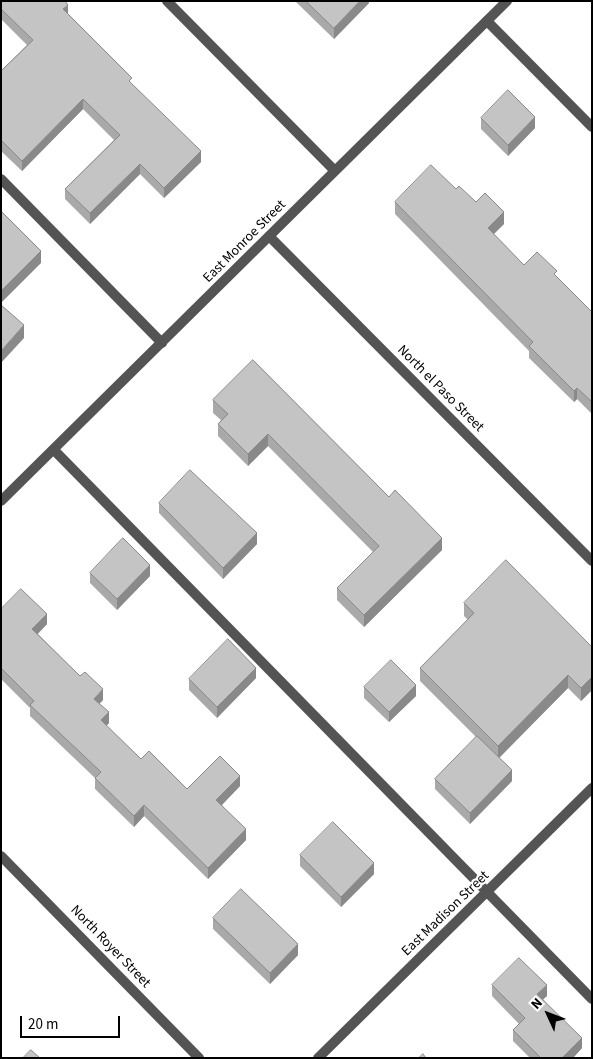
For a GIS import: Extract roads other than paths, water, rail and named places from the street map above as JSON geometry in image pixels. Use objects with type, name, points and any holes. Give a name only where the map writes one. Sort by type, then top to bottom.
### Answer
[{"type":"street","points":[[167,1],[335,171]]},
{"type":"street","name":"East Monroe Street","points":[[1,501],[487,21],[503,3]]},
{"type":"street","points":[[487,21],[592,127]]},
{"type":"street","points":[[1,179],[162,343]]},
{"type":"street","name":"North el Paso Street","points":[[269,236],[592,561]]},
{"type":"street","points":[[54,450],[592,999]]},
{"type":"street","name":"East Madison Street","points":[[318,1058],[488,894],[592,788]]},
{"type":"street","name":"North Royer Street","points":[[1,856],[199,1058]]}]
